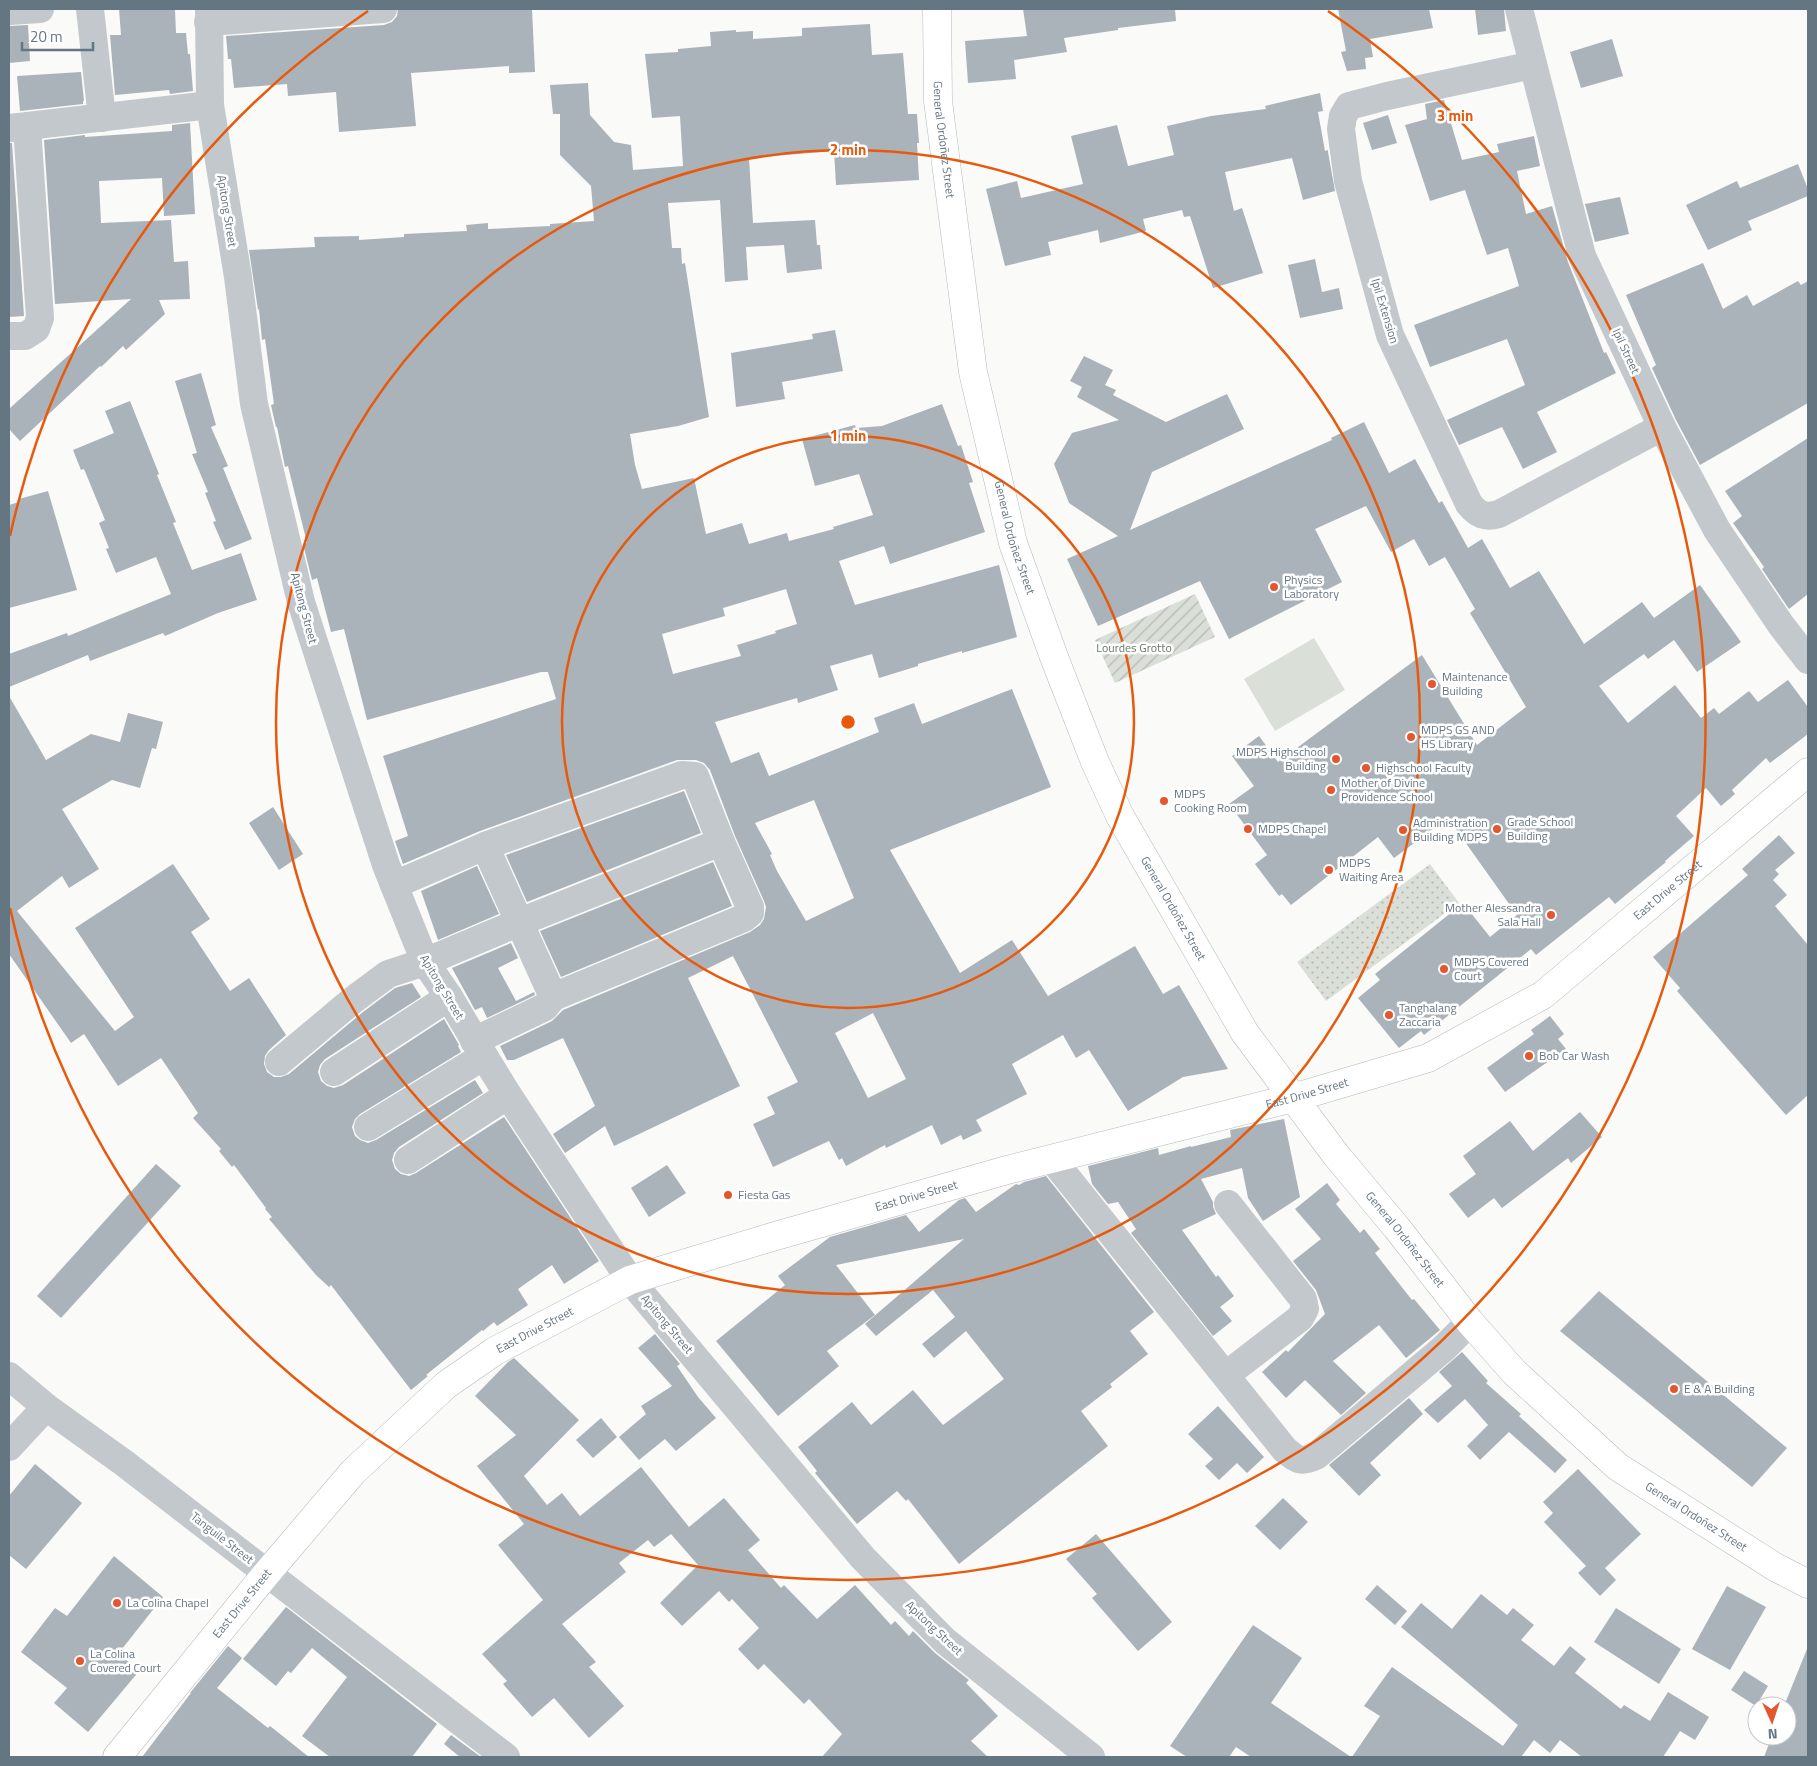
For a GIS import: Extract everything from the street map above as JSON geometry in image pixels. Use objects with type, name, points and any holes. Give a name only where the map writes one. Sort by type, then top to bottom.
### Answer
[{"type":"street","points":[[9,10],[40,9]]},
{"type":"street","points":[[90,9],[102,118]]},
{"type":"street","points":[[208,15],[383,9]]},
{"type":"street","name":"General Ordoñez Street","points":[[937,9],[938,101],[974,372],[1013,543],[1071,701],[1095,762],[1120,816],[1245,1033],[1336,1155],[1397,1228],[1470,1322],[1514,1372],[1618,1467],[1776,1567],[1808,1584]]},
{"type":"street","name":"Ipil Street","points":[[1519,9],[1582,256],[1662,427],[1717,530],[1781,625],[1808,660]]},
{"type":"street","name":"Apitong Street","points":[[208,15],[210,105],[238,277],[254,404],[301,602],[386,865],[425,962],[449,997],[508,1095],[630,1280],[863,1558],[945,1641],[1090,1757]]},
{"type":"street","name":"Ipil Extension","points":[[1533,64],[1349,106],[1343,116],[1341,129],[1348,181],[1390,336],[1469,504],[1475,512],[1482,516],[1491,517],[1499,514],[1662,427]]},
{"type":"street","points":[[9,336],[25,336],[36,329],[40,318],[18,128],[210,105]]},
{"type":"street","name":"East Drive Street","points":[[117,1757],[267,1573],[353,1472],[446,1385],[495,1351],[630,1280],[854,1213],[1007,1170],[1293,1098],[1428,1058],[1543,995],[1808,772]]},
{"type":"street","points":[[368,1127],[479,1049],[545,1007],[553,997],[744,918],[750,913],[750,907],[721,842],[695,776],[689,775],[485,846],[394,885]]},
{"type":"street","points":[[279,1062],[353,1000],[388,974],[425,962],[721,842]]},
{"type":"street","points":[[485,846],[553,997]]},
{"type":"street","points":[[334,1072],[449,997]]},
{"type":"street","points":[[408,1160],[508,1095]]},
{"type":"street","points":[[1052,1159],[1285,1450],[1296,1458],[1304,1461],[1316,1456],[1444,1348],[1470,1322]]},
{"type":"street","points":[[1226,1375],[1300,1318],[1305,1309],[1303,1299],[1228,1204]]},
{"type":"street","name":"Tanguile Street","points":[[9,1376],[40,1403],[124,1463],[506,1757]]},
{"type":"street","points":[[9,1432],[40,1403]]},
{"type":"street","points":[[9,1447],[40,1403]]},
{"type":"green space","name":"Lourdes Grotto","points":[[1195,594],[1215,637],[1115,683],[1095,640]]},
{"type":"green space","points":[[1314,638],[1345,690],[1275,731],[1244,679]]},
{"type":"green space","points":[[1430,864],[1459,903],[1326,1001],[1297,962]]},
{"type":"building","points":[[119,9],[175,9],[176,33],[186,33],[193,91],[170,94],[169,90],[115,95],[110,35],[121,35]]},
{"type":"building","points":[[398,9],[532,9],[535,72],[509,73],[509,66],[411,73],[416,126],[339,132],[336,92],[288,96],[287,84],[234,88],[231,59],[228,59],[226,36],[384,25],[392,22],[397,16]]},
{"type":"building","points":[[1023,9],[1175,9],[1176,21],[1118,28],[1118,30],[1064,38],[1067,52],[1014,60],[1016,79],[968,83],[965,41],[1027,36]]},
{"type":"building","points":[[1338,9],[1429,9],[1433,28],[1370,39],[1373,57],[1365,58],[1366,69],[1347,71],[1341,52],[1346,51]]},
{"type":"building","points":[[1475,9],[1504,9],[1506,31],[1478,35]]},
{"type":"building","points":[[870,24],[872,55],[903,53],[908,114],[917,114],[919,180],[836,185],[834,151],[749,158],[753,223],[815,220],[817,245],[820,245],[822,269],[787,273],[784,245],[746,247],[748,280],[725,282],[720,200],[668,203],[672,248],[681,248],[682,264],[685,263],[709,417],[678,426],[630,434],[635,465],[642,489],[694,478],[706,534],[742,523],[749,544],[787,533],[789,541],[834,529],[833,527],[873,515],[859,474],[815,486],[802,439],[855,425],[856,428],[882,426],[942,404],[958,446],[961,445],[973,482],[969,483],[985,532],[890,564],[884,546],[839,561],[855,605],[999,565],[1017,637],[918,664],[918,666],[879,678],[872,654],[830,666],[838,690],[798,703],[797,698],[715,722],[731,763],[759,752],[769,776],[879,732],[874,718],[914,703],[922,724],[1012,689],[1051,787],[890,850],[960,973],[1012,940],[1048,996],[1135,946],[1163,994],[1179,985],[1228,1069],[1183,1077],[1128,1111],[1089,1050],[1076,1058],[1063,1035],[1012,1064],[1027,1094],[976,1120],[982,1131],[963,1140],[961,1135],[941,1145],[932,1125],[886,1148],[885,1145],[846,1166],[842,1158],[839,1160],[829,1141],[773,1167],[753,1124],[775,1114],[767,1097],[798,1082],[733,956],[688,978],[740,1086],[614,1146],[605,1126],[565,1153],[553,1134],[595,1106],[563,1038],[514,1060],[507,1060],[500,1046],[552,1021],[563,1010],[750,932],[760,925],[764,919],[766,907],[764,901],[735,836],[710,770],[704,763],[696,760],[677,760],[480,831],[403,864],[395,841],[408,836],[383,756],[556,699],[548,672],[541,672],[367,720],[344,629],[331,632],[317,578],[312,580],[303,544],[307,543],[288,466],[285,467],[271,405],[274,404],[265,339],[262,340],[249,250],[315,247],[314,237],[359,236],[359,240],[404,237],[404,234],[467,231],[466,225],[488,223],[488,229],[550,226],[550,224],[594,221],[591,186],[560,155],[560,114],[553,114],[550,85],[588,83],[590,115],[614,142],[631,145],[633,170],[683,166],[680,116],[652,118],[645,54],[678,52],[678,49],[711,46],[710,32],[753,31],[753,39],[802,36],[802,28]],"holes":[[[786,589],[797,624],[775,631],[776,633],[737,645],[741,656],[673,674],[662,634],[725,616],[723,608]],[[814,800],[854,898],[806,921],[777,871],[770,855],[772,854],[755,823]],[[873,1013],[906,1079],[868,1098],[835,1033]]]},
{"type":"building","points":[[28,25],[30,61],[9,63],[9,26]]},
{"type":"building","points":[[1612,39],[1623,76],[1581,88],[1570,52]]},
{"type":"building","points":[[81,72],[83,104],[20,111],[17,76]]},
{"type":"building","points":[[1320,93],[1323,111],[1318,112],[1325,151],[1328,150],[1335,191],[1303,200],[1292,158],[1225,172],[1234,211],[1242,208],[1263,273],[1213,288],[1190,216],[1184,217],[1182,210],[1143,219],[1146,231],[1100,243],[1098,230],[1048,242],[1051,255],[1005,266],[986,189],[1017,181],[1021,198],[1083,184],[1071,136],[1117,125],[1128,166],[1174,155],[1167,126],[1211,116],[1266,109],[1265,106]]},
{"type":"building","points":[[1444,100],[1462,160],[1499,152],[1497,144],[1534,136],[1540,166],[1517,171],[1526,214],[1552,206],[1568,262],[1604,353],[1606,352],[1616,373],[1537,412],[1557,452],[1523,469],[1502,427],[1459,445],[1447,420],[1525,385],[1507,339],[1430,367],[1414,325],[1519,286],[1508,248],[1487,255],[1465,190],[1430,201],[1405,125],[1427,119],[1425,104]]},
{"type":"building","points":[[1388,115],[1397,143],[1372,150],[1363,123]]},
{"type":"building","points":[[190,123],[195,214],[164,216],[162,178],[99,181],[101,223],[171,220],[174,262],[188,261],[190,299],[159,300],[165,314],[126,350],[123,346],[100,366],[20,441],[9,429],[9,409],[131,299],[55,304],[44,140],[85,135],[85,137],[172,131],[172,125]]},
{"type":"building","points":[[9,143],[12,143],[24,316],[9,317]]},
{"type":"building","points":[[1798,164],[1808,189],[1808,196],[1748,221],[1752,230],[1708,250],[1686,205],[1737,181],[1740,188]]},
{"type":"building","points":[[1620,197],[1629,234],[1595,242],[1585,204]]},
{"type":"building","points":[[1315,259],[1322,292],[1339,288],[1343,309],[1300,318],[1288,265]]},
{"type":"building","points":[[1703,263],[1723,309],[1747,295],[1753,306],[1798,281],[1801,285],[1808,281],[1808,403],[1700,465],[1676,420],[1652,368],[1656,365],[1626,295]]},
{"type":"building","points":[[835,330],[843,371],[782,382],[785,399],[736,407],[731,353],[813,339],[812,334]]},
{"type":"building","points":[[1084,356],[1113,370],[1105,385],[1116,390],[1113,395],[1166,422],[1227,394],[1244,429],[1152,472],[1130,530],[1332,440],[1331,438],[1364,422],[1389,473],[1415,459],[1439,503],[1442,501],[1468,548],[1482,539],[1510,588],[1539,571],[1584,644],[1642,602],[1654,618],[1700,585],[1741,642],[1697,672],[1674,640],[1648,659],[1644,654],[1599,686],[1628,723],[1675,685],[1701,718],[1714,708],[1719,714],[1749,691],[1758,702],[1788,680],[1808,707],[1808,734],[1770,763],[1766,758],[1732,790],[1735,794],[1721,806],[1706,788],[1676,816],[1694,836],[1666,862],[1615,904],[1609,897],[1536,955],[1531,949],[1424,1035],[1421,1031],[1399,1048],[1358,998],[1380,980],[1375,974],[1463,903],[1490,937],[1517,915],[1448,818],[1394,858],[1378,837],[1291,905],[1282,894],[1279,896],[1255,864],[1267,855],[1229,804],[1254,786],[1232,756],[1259,736],[1278,762],[1422,655],[1477,745],[1526,707],[1470,613],[1475,609],[1445,557],[1429,566],[1414,539],[1391,552],[1366,506],[1315,529],[1342,582],[1229,639],[1200,581],[1098,626],[1067,559],[1118,536],[1069,503],[1054,464],[1072,433],[1119,420],[1077,397],[1082,387],[1070,381]]},
{"type":"building","points":[[201,373],[216,425],[211,427],[228,466],[223,468],[252,539],[225,550],[213,522],[216,521],[205,493],[208,492],[192,454],[197,453],[175,381]]},
{"type":"building","points":[[130,401],[159,474],[157,475],[176,522],[173,523],[192,570],[241,553],[257,600],[218,613],[165,636],[163,633],[90,661],[88,655],[9,687],[9,654],[67,633],[68,636],[171,594],[156,557],[116,573],[106,549],[109,548],[99,523],[105,520],[84,469],[81,470],[73,450],[114,433],[105,411]]},
{"type":"building","points":[[1808,438],[1808,594],[1789,609],[1762,569],[1764,567],[1733,523],[1742,516],[1725,491]]},
{"type":"building","points":[[48,491],[77,590],[9,608],[9,505],[19,502],[19,499]]},
{"type":"building","points":[[9,696],[46,760],[91,734],[120,742],[128,713],[163,722],[156,749],[152,748],[140,788],[112,780],[62,809],[99,869],[69,888],[62,876],[17,911],[115,1031],[134,1017],[75,928],[173,864],[210,919],[191,932],[230,991],[249,978],[286,1035],[265,1056],[264,1064],[267,1072],[274,1077],[289,1074],[363,1012],[395,988],[412,983],[421,997],[325,1059],[320,1065],[318,1072],[321,1081],[327,1086],[334,1088],[343,1085],[444,1019],[461,1052],[360,1114],[355,1119],[352,1127],[355,1136],[368,1143],[376,1140],[475,1080],[483,1093],[399,1147],[394,1153],[392,1160],[395,1169],[401,1174],[409,1176],[416,1173],[504,1117],[599,1261],[564,1284],[552,1265],[518,1289],[528,1305],[497,1326],[494,1322],[482,1330],[426,1375],[428,1376],[411,1390],[331,1285],[329,1287],[316,1275],[269,1219],[272,1217],[234,1165],[232,1167],[219,1151],[221,1149],[193,1118],[198,1113],[161,1058],[118,1086],[84,1034],[71,1043],[9,954]]},
{"type":"building","points":[[684,791],[701,833],[527,902],[506,855]]},
{"type":"building","points":[[273,807],[303,854],[279,870],[249,823]]},
{"type":"building","points":[[1779,835],[1795,853],[1775,870],[1779,874],[1773,880],[1787,895],[1775,906],[1808,945],[1808,1095],[1786,1115],[1677,991],[1680,988],[1653,957],[1748,875],[1742,869]]},
{"type":"building","points":[[713,862],[732,906],[561,977],[540,931]]},
{"type":"building","points":[[477,866],[499,914],[438,940],[421,891]]},
{"type":"building","points":[[511,943],[518,958],[498,968],[516,1001],[534,992],[535,995],[487,1018],[482,1007],[475,1010],[452,968]]},
{"type":"building","points":[[1550,1016],[1564,1034],[1558,1039],[1566,1049],[1505,1092],[1487,1068],[1534,1034],[1531,1030]]},
{"type":"building","points":[[1580,1112],[1602,1137],[1571,1163],[1568,1158],[1502,1208],[1494,1198],[1468,1218],[1449,1194],[1476,1174],[1463,1156],[1510,1121],[1533,1151]]},
{"type":"building","points":[[1284,1119],[1300,1197],[1263,1221],[1248,1198],[1242,1168],[1201,1179],[1213,1202],[1216,1214],[1182,1230],[1216,1277],[1218,1275],[1234,1296],[1220,1307],[1232,1321],[1213,1336],[1131,1233],[1136,1229],[1118,1202],[1108,1204],[1092,1184],[1088,1166],[1158,1148],[1159,1155],[1231,1137],[1230,1130]]},
{"type":"building","points":[[156,1164],[181,1186],[61,1318],[37,1296]]},
{"type":"building","points":[[667,1165],[686,1193],[649,1217],[631,1188]]},
{"type":"building","points":[[1046,1176],[1154,1312],[1130,1331],[1148,1354],[1110,1384],[1112,1387],[1081,1411],[1108,1446],[959,1564],[908,1499],[906,1501],[897,1491],[857,1524],[815,1473],[817,1471],[798,1447],[852,1402],[871,1425],[913,1390],[943,1425],[1004,1379],[966,1331],[934,1358],[922,1344],[955,1317],[933,1290],[876,1336],[865,1324],[964,1239],[836,1265],[875,1315],[827,1351],[839,1366],[778,1416],[716,1341],[785,1285],[778,1276],[830,1237],[906,1215],[919,1232],[959,1200],[965,1198],[976,1212],[1016,1184],[1019,1185]]},
{"type":"building","points":[[1327,1183],[1340,1200],[1336,1204],[1360,1233],[1364,1229],[1380,1249],[1375,1253],[1412,1300],[1414,1299],[1440,1330],[1406,1358],[1379,1325],[1333,1361],[1366,1393],[1341,1415],[1305,1380],[1286,1398],[1262,1372],[1286,1350],[1288,1352],[1325,1314],[1316,1290],[1293,1261],[1321,1239],[1295,1209]]},
{"type":"building","name":"E & A Building","points":[[1599,1291],[1787,1448],[1752,1487],[1560,1331]]},
{"type":"building","points":[[655,1334],[680,1364],[677,1366],[698,1397],[716,1418],[676,1451],[665,1439],[639,1460],[619,1437],[646,1414],[641,1406],[672,1386],[638,1348]]},
{"type":"building","points":[[1462,1352],[1488,1381],[1486,1383],[1521,1414],[1519,1416],[1567,1460],[1555,1473],[1509,1432],[1480,1460],[1467,1446],[1488,1425],[1465,1399],[1438,1423],[1424,1410],[1452,1386],[1439,1372]]},
{"type":"building","points":[[514,1358],[579,1420],[524,1476],[547,1505],[562,1493],[580,1516],[641,1467],[689,1527],[724,1498],[760,1540],[748,1550],[781,1588],[784,1585],[817,1619],[855,1585],[891,1625],[895,1621],[909,1636],[913,1631],[935,1653],[969,1680],[966,1683],[998,1716],[971,1741],[988,1757],[822,1757],[842,1734],[809,1699],[804,1704],[764,1664],[758,1670],[738,1649],[759,1628],[732,1599],[729,1602],[719,1591],[682,1626],[660,1603],[698,1565],[671,1534],[654,1547],[648,1540],[619,1563],[626,1572],[562,1624],[596,1662],[589,1667],[624,1706],[589,1738],[554,1698],[532,1717],[503,1684],[507,1681],[482,1654],[543,1600],[498,1545],[524,1524],[477,1466],[516,1435],[475,1396]]},
{"type":"building","points":[[1409,1398],[1423,1414],[1370,1463],[1381,1475],[1359,1496],[1329,1465]]},
{"type":"building","points":[[1218,1406],[1264,1457],[1247,1473],[1237,1463],[1219,1480],[1205,1466],[1213,1459],[1188,1434]]},
{"type":"building","points":[[601,1418],[617,1437],[593,1458],[576,1440]]},
{"type":"building","points":[[35,1464],[82,1503],[26,1569],[9,1555],[9,1496]]},
{"type":"building","points":[[1578,1469],[1641,1534],[1605,1568],[1616,1580],[1600,1596],[1578,1573],[1586,1566],[1544,1522],[1553,1513],[1543,1502]]},
{"type":"building","points":[[1283,1498],[1308,1522],[1280,1550],[1255,1526]]},
{"type":"building","points":[[1096,1534],[1172,1622],[1138,1651],[1092,1598],[1097,1594],[1066,1559]]},
{"type":"building","points":[[114,1556],[163,1597],[118,1654],[140,1670],[88,1732],[54,1703],[67,1688],[21,1652],[55,1608],[67,1616]]},
{"type":"building","points":[[1377,1585],[1407,1611],[1395,1625],[1365,1599]]},
{"type":"building","points":[[1727,1586],[1766,1607],[1730,1670],[1692,1649]]},
{"type":"building","points":[[1481,1594],[1507,1615],[1513,1608],[1534,1625],[1521,1640],[1554,1666],[1570,1646],[1586,1659],[1575,1673],[1621,1709],[1624,1705],[1650,1721],[1668,1692],[1709,1717],[1695,1740],[1680,1731],[1663,1757],[1582,1757],[1560,1740],[1550,1753],[1534,1740],[1521,1757],[1352,1757],[1380,1716],[1364,1706],[1392,1667],[1503,1746],[1518,1725],[1401,1627],[1421,1603],[1452,1629]]},
{"type":"building","points":[[286,1607],[437,1724],[412,1757],[330,1757],[302,1736],[347,1677],[312,1648],[291,1673],[288,1671],[276,1686],[243,1659]]},
{"type":"building","points":[[1616,1608],[1681,1649],[1659,1684],[1594,1642]]},
{"type":"building","points":[[1253,1625],[1302,1658],[1271,1703],[1351,1757],[1251,1757],[1236,1747],[1229,1757],[1187,1757],[1170,1746]]},
{"type":"building","points":[[228,1646],[242,1658],[217,1688],[309,1757],[142,1757],[190,1693]]},
{"type":"building","points":[[1807,1649],[1808,1757],[1764,1757],[1768,1746],[1797,1746],[1797,1696],[1788,1696]]},
{"type":"building","points":[[1744,1671],[1768,1686],[1762,1696],[1747,1696],[1747,1700],[1731,1690]]},
{"type":"building","points":[[451,1735],[481,1757],[460,1757],[444,1744]]},
{"type":"place","name":"Physics Laboratory","points":[[1274,587]]},
{"type":"place","name":"Maintenance Building","points":[[1432,684]]},
{"type":"place","name":"MDPS GS AND HS Library","points":[[1411,737]]},
{"type":"place","name":"MDPS Highschool Building","points":[[1336,759]]},
{"type":"place","name":"Highschool Faculty","points":[[1366,768]]},
{"type":"place","name":"Mother of Divine Providence School","points":[[1331,790]]},
{"type":"place","name":"MDPS Cooking Room","points":[[1164,801]]},
{"type":"place","name":"MDPS Chapel","points":[[1248,829]]},
{"type":"place","name":"Grade School Building","points":[[1497,829]]},
{"type":"place","name":"Administration Building MDPS","points":[[1403,830]]},
{"type":"place","name":"MDPS Waiting Area","points":[[1329,870]]},
{"type":"place","name":"Mother Alessandra Sala Hall","points":[[1551,915]]},
{"type":"place","name":"MDPS Covered Court","points":[[1444,969]]},
{"type":"place","name":"Tanghalang Zaccaria","points":[[1389,1015]]},
{"type":"place","name":"Bob Car Wash","points":[[1529,1056]]},
{"type":"place","name":"Fiesta Gas","points":[[728,1195]]},
{"type":"place","name":"E & A Building","points":[[1674,1389]]},
{"type":"place","name":"La Colina Chapel","points":[[117,1603]]},
{"type":"place","name":"La Colina Covered Court","points":[[80,1661]]}]
